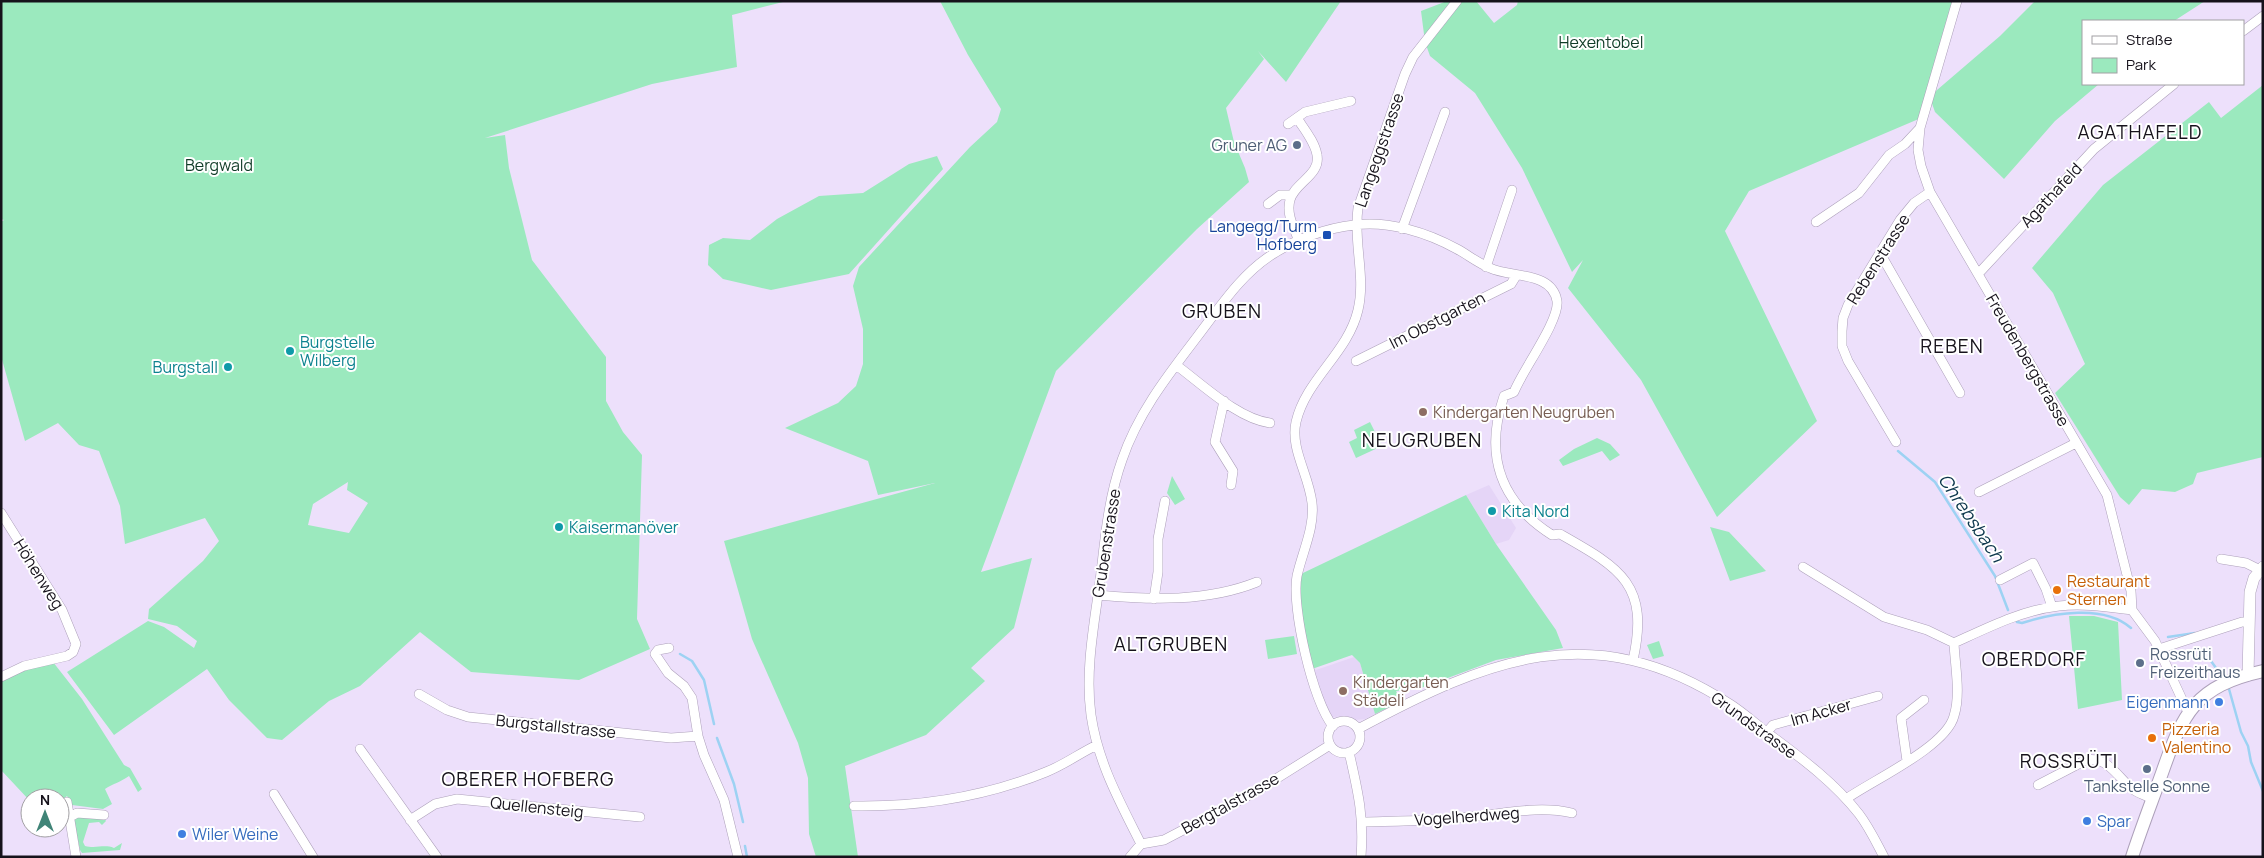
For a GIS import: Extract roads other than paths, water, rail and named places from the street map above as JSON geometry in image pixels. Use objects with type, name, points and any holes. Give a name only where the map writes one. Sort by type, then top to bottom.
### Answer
[{"type":"main road","points":[[2132,857],[2177,731],[2189,711],[2218,686],[2263,671]]},
{"type":"street","name":"Langeggstrasse","points":[[1332,726],[1317,695],[1298,616],[1297,578],[1313,516],[1308,484],[1294,436],[1301,408],[1308,392],[1348,335],[1358,311],[1361,295],[1356,224],[1360,200],[1413,57],[1457,1]]},
{"type":"street","name":"Freudenbergstrasse","points":[[1956,1],[1920,128],[1918,150],[1921,166],[1930,192],[2102,486],[2110,504],[2131,591],[2132,610],[2159,649],[2189,711]]},
{"type":"street","points":[[2244,30],[2263,16]]},
{"type":"street","name":"Agathafeld","points":[[1979,273],[2094,149],[2173,85]]},
{"type":"street","points":[[1288,124],[1305,112],[1351,101]]},
{"type":"street","points":[[1402,229],[1445,112]]},
{"type":"street","points":[[1297,118],[1314,148],[1317,161],[1316,167],[1292,195],[1289,210],[1299,241]]},
{"type":"street","points":[[1816,222],[1859,193],[1889,155],[1905,144],[1920,128]]},
{"type":"street","points":[[1486,267],[1512,190]]},
{"type":"street","name":"Rebenstrasse","points":[[1896,442],[1853,369],[1842,346],[1843,318],[1848,305],[1900,220],[1914,204],[1930,192]]},
{"type":"street","points":[[1268,204],[1280,195],[1292,195]]},
{"type":"street","points":[[1356,224],[1402,229],[1447,244],[1501,274],[1536,279],[1545,283],[1554,293],[1558,307],[1555,318],[1514,392],[1504,396],[1497,418],[1496,448],[1501,475],[1506,488],[1529,519],[1552,535],[1560,534],[1601,557],[1623,577],[1632,593],[1639,621],[1638,641],[1633,660]]},
{"type":"street","name":"Grubenstrasse","points":[[1141,844],[1112,787],[1097,745],[1091,713],[1089,680],[1108,510],[1122,458],[1139,421],[1176,365],[1238,284],[1274,253],[1299,241],[1356,224]]},
{"type":"street","points":[[1880,253],[1960,393]]},
{"type":"street","name":"Im Obstgarten","points":[[1356,361],[1511,284],[1516,276]]},
{"type":"street","points":[[1176,365],[1224,401],[1255,419],[1270,423]]},
{"type":"street","points":[[1224,401],[1215,442],[1233,472],[1230,485]]},
{"type":"street","points":[[1979,492],[2076,443]]},
{"type":"street","points":[[1154,599],[1158,572],[1158,539],[1165,501]]},
{"type":"street","name":"Höhenweg","points":[[1,513],[62,610],[74,637],[76,647],[70,654],[24,666],[1,677]]},
{"type":"street","points":[[2221,559],[2246,563],[2261,568],[2250,588],[2248,675]]},
{"type":"street","points":[[2000,580],[2033,563],[2046,589],[2052,607]]},
{"type":"street","points":[[1803,567],[1884,616],[1927,630],[1954,643],[2015,617],[2052,607],[2098,606],[2132,610]]},
{"type":"street","points":[[1098,595],[1154,599],[1217,593],[1241,589],[1257,582]]},
{"type":"street","points":[[2159,649],[2242,622],[2249,622]]},
{"type":"street","points":[[1846,799],[1938,741],[1952,722],[1956,696],[1954,643]]},
{"type":"street","points":[[669,648],[658,650],[655,654],[668,674],[689,691],[694,708],[698,736],[707,763],[724,800],[738,857]]},
{"type":"street","name":"Grundstrasse","points":[[1358,730],[1409,702],[1455,681],[1508,663],[1542,656],[1580,653],[1633,660],[1665,671],[1713,694],[1767,732],[1830,782],[1846,799],[1860,816],[1884,857]]},
{"type":"street","name":"Burgstallstrasse","points":[[419,694],[446,710],[468,717],[671,738],[698,736]]},
{"type":"street","name":"Im Acker","points":[[1767,732],[1773,726],[1878,696]]},
{"type":"street","points":[[1907,761],[1901,718],[1924,700]]},
{"type":"street","points":[[1341,721],[1355,725],[1358,730],[1359,743],[1349,752],[1338,752],[1330,745],[1328,735],[1332,726],[1341,721]]},
{"type":"street","points":[[854,806],[894,806],[924,803],[981,793],[1047,772],[1097,745]]},
{"type":"street","name":"Bergtalstrasse","points":[[1141,844],[1158,842],[1204,820],[1255,792],[1330,745]]},
{"type":"street","points":[[360,749],[437,857]]},
{"type":"street","points":[[1349,752],[1358,786],[1362,822],[1361,857]]},
{"type":"street","points":[[2038,785],[2093,758],[2105,762],[2131,789],[2152,799]]},
{"type":"street","points":[[274,794],[313,857]]},
{"type":"street","name":"Quellensteig","points":[[410,820],[434,804],[457,799],[640,817]]},
{"type":"street","name":"Vogelherdweg","points":[[1362,822],[1467,818],[1530,810],[1562,810],[1572,813]]},
{"type":"street","points":[[76,857],[70,817],[77,813],[104,815]]},
{"type":"street","points":[[1130,857],[1141,844]]},
{"type":"waterway","name":"Chrebsbach","points":[[1898,451],[1935,482],[1995,576],[2008,610]]},
{"type":"waterway","name":"Chrebsbach","points":[[2017,622],[2022,623],[2063,614],[2093,613],[2120,620],[2131,628]]},
{"type":"waterway","name":"Chrebsbach","points":[[2168,637],[2195,633]]},
{"type":"waterway","points":[[680,654],[692,661],[704,680],[714,724]]},
{"type":"waterway","name":"Chrebsbach","points":[[2211,661],[2221,675]]},
{"type":"waterway","name":"Chrebsbach","points":[[2229,689],[2241,732],[2248,746],[2251,762],[2263,791]]},
{"type":"waterway","points":[[717,738],[734,784],[743,822]]},
{"type":"waterway","points":[[745,846],[747,857]]},
{"type":"place","name":"Gruner AG","points":[[1297,145]]},
{"type":"place","name":"Langegg/Turm Hofberg","points":[[1327,235]]},
{"type":"place","name":"Burgstelle Wilberg","points":[[290,351]]},
{"type":"place","name":"Burgstall","points":[[228,367]]},
{"type":"place","name":"Kindergarten Neugruben","points":[[1423,412]]},
{"type":"place","name":"Kita Nord","points":[[1492,511]]},
{"type":"place","name":"Kaisermanöver","points":[[559,527]]},
{"type":"place","name":"Restaurant Sternen","points":[[2057,590]]},
{"type":"place","name":"Rossrüti Freizeithaus","points":[[2140,663]]},
{"type":"place","name":"Kindergarten Städeli","points":[[1343,691]]},
{"type":"place","name":"Eigenmann","points":[[2219,702]]},
{"type":"place","name":"Pizzeria Valentino","points":[[2152,738]]},
{"type":"place","name":"Tankstelle Sonne","points":[[2147,769]]},
{"type":"place","name":"Spar","points":[[2087,821]]},
{"type":"place","name":"Wiler Weine","points":[[182,834]]},
{"type":"district","name":"AGATHAFELD","points":[[2140,132]]},
{"type":"district","name":"GRUBEN","points":[[1222,311]]},
{"type":"district","name":"REBEN","points":[[1952,346]]},
{"type":"district","name":"NEUGRUBEN","points":[[1422,440]]},
{"type":"district","name":"ALTGRUBEN","points":[[1171,644]]},
{"type":"district","name":"OBERDORF","points":[[2034,659]]},
{"type":"district","name":"ROSSRÜTI","points":[[2069,761]]},
{"type":"district","name":"OBERER HOFBERG","points":[[528,779]]},
{"type":"park label","name":"Hexentobel","points":[[1601,42]]},
{"type":"park label","name":"Bergwald","points":[[219,165]]}]
